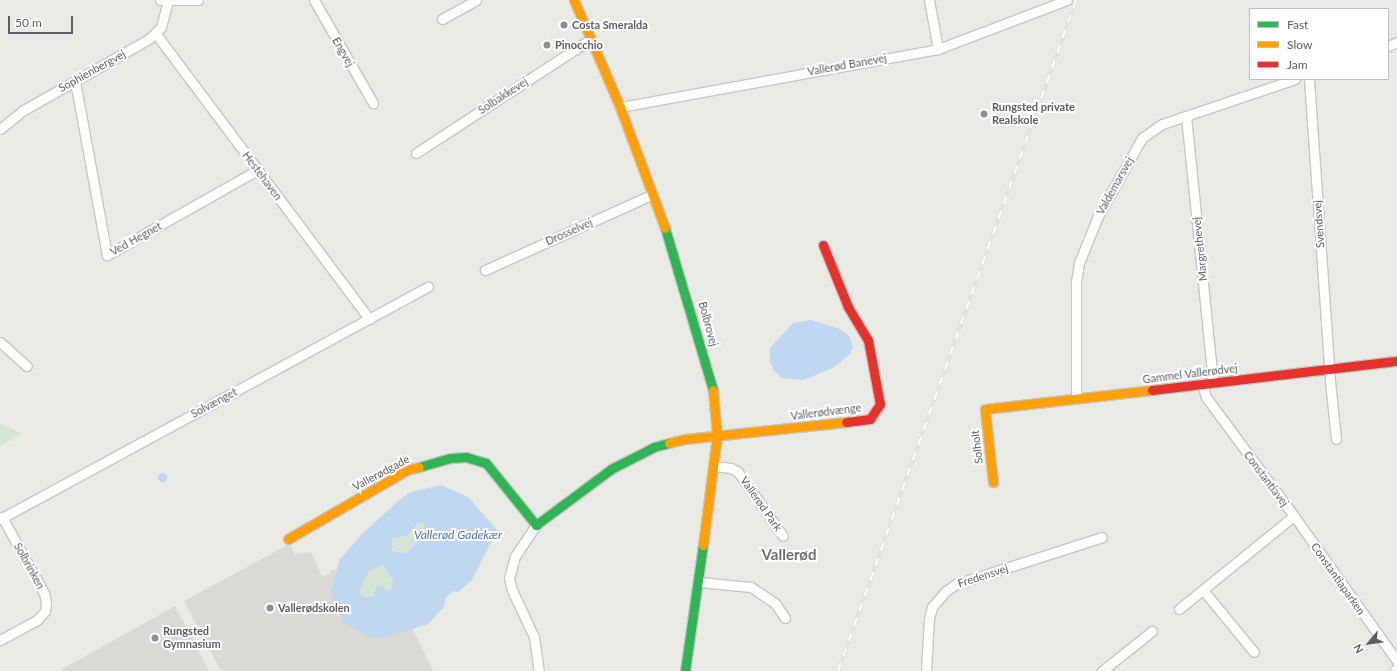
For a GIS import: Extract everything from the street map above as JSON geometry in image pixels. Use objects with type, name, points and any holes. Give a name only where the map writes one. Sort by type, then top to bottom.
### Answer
[{"type":"street","points":[[156,34],[161,27],[164,1],[198,0]]},
{"type":"street","name":"Engvej","points":[[314,0],[373,103]]},
{"type":"street","points":[[442,19],[476,0]]},
{"type":"street","name":"Bolbrovej","points":[[574,0],[620,107],[670,240],[714,393],[717,436],[714,466],[699,582],[685,671]]},
{"type":"street","points":[[929,0],[938,49]]},
{"type":"street","name":"Vallerød Banevej","points":[[620,107],[938,49],[1067,0]]},
{"type":"street","name":"Sophienbergvej","points":[[0,130],[22,111],[156,34]]},
{"type":"street","name":"Hestehaven","points":[[156,34],[369,319]]},
{"type":"street","name":"Solbakkevej","points":[[416,153],[591,40]]},
{"type":"street","name":"Valdemarsvej","points":[[1076,399],[1076,282],[1079,263],[1098,216],[1142,138],[1162,124],[1292,80]]},
{"type":"street","name":"Svendsvej","points":[[1309,80],[1329,370],[1336,439]]},
{"type":"street","name":"Ved Hegnet","points":[[76,81],[107,255],[257,170]]},
{"type":"street","name":"Margrethevej","points":[[1186,116],[1213,383]]},
{"type":"street","name":"Drosselvej","points":[[485,270],[653,194]]},
{"type":"street","name":"Vallerødvænge","points":[[717,436],[860,421],[870,419],[879,409],[868,340],[848,307],[823,245]]},
{"type":"street","name":"Solvænget","points":[[1,518],[428,287]]},
{"type":"street","points":[[0,342],[27,366]]},
{"type":"street","name":"Gammel Vallerødvej","points":[[985,409],[1397,361]]},
{"type":"street","name":"Constantiavej","points":[[1179,609],[1294,516],[1206,397],[1202,384]]},
{"type":"street","name":"Solholt","points":[[985,409],[993,482]]},
{"type":"street","points":[[539,671],[534,637],[512,590],[509,578],[515,556],[536,525],[590,484],[637,454],[684,440],[717,436]]},
{"type":"street","name":"Vallerødgade","points":[[288,539],[408,470],[451,458],[466,457],[486,463],[536,525]]},
{"type":"street","name":"Vallerød Park","points":[[714,466],[731,468],[738,472],[783,536]]},
{"type":"street","name":"Constantiaparken","points":[[1294,516],[1397,661]]},
{"type":"street","name":"Solbrinken","points":[[0,640],[37,620],[45,611],[46,603],[44,593],[1,518]]},
{"type":"street","name":"Fredensvej","points":[[926,671],[929,619],[932,607],[946,590],[956,584],[1102,537]]},
{"type":"street","points":[[699,582],[751,587],[775,603],[785,618]]},
{"type":"street","points":[[1203,590],[1254,652]]},
{"type":"street","points":[[1102,671],[1152,631]]},
{"type":"street","points":[[1394,671],[1397,668]]},
{"type":"shaded area","name":"Vallerødskolen","points":[[289,544],[295,554],[311,552],[322,576],[329,575],[331,570],[336,570],[406,615],[433,671],[221,671],[184,601]]},
{"type":"shaded area","name":"Rungsted Gymnasium","points":[[175,606],[209,671],[59,671]]},
{"type":"green space","points":[[0,423],[22,434],[0,446]]},
{"type":"green space","points":[[423,522],[425,533],[407,553],[392,551],[392,538],[407,536],[416,525]]},
{"type":"green space","points":[[383,565],[393,581],[393,586],[388,591],[380,586],[374,597],[364,597],[359,593],[368,571]]},
{"type":"water","points":[[811,320],[840,329],[850,337],[853,348],[849,355],[833,368],[803,380],[782,378],[774,371],[770,361],[770,348],[793,323]]},
{"type":"water","points":[[162,472],[167,477],[162,482],[157,477]]},
{"type":"water","name":"Vallerød Gadekær","points":[[441,485],[468,497],[497,530],[472,580],[458,592],[454,591],[446,597],[444,607],[428,624],[384,638],[371,638],[344,623],[330,592],[340,559],[361,535],[398,501],[411,492]],"holes":[[[423,522],[425,533],[407,553],[392,551],[392,538],[407,536],[416,525]],[[383,565],[393,581],[393,586],[388,591],[380,586],[376,587],[374,597],[364,597],[359,593],[368,572]]]},
{"type":"railway","points":[[838,671],[1076,0]]},
{"type":"traffic: fast","points":[[665,228],[713,390]]},
{"type":"traffic: fast","points":[[419,467],[451,458],[466,457],[486,463],[536,525],[611,469],[654,447],[669,443]]},
{"type":"traffic: fast","points":[[685,671],[703,545]]},
{"type":"traffic: slow","points":[[574,0],[620,107],[665,228]]},
{"type":"traffic: slow","points":[[703,545],[717,436],[713,390]]},
{"type":"traffic: slow","points":[[993,482],[985,409],[1152,390]]},
{"type":"traffic: slow","points":[[669,443],[685,439],[846,422]]},
{"type":"traffic: slow","points":[[288,539],[407,470],[419,467]]},
{"type":"traffic: jam","points":[[823,245],[848,307],[868,340],[880,404],[870,419],[846,422]]},
{"type":"traffic: jam","points":[[1152,390],[1397,361]]},
{"type":"place","name":"Costa Smeralda","points":[[564,25]]},
{"type":"place","name":"Pinocchio","points":[[547,45]]},
{"type":"place","name":"Rungsted private Realskole","points":[[984,114]]},
{"type":"place","name":"Vallerødskolen","points":[[270,608]]},
{"type":"place","name":"Rungsted Gymnasium","points":[[155,638]]},
{"type":"district","name":"Vallerød","points":[[789,555]]}]
